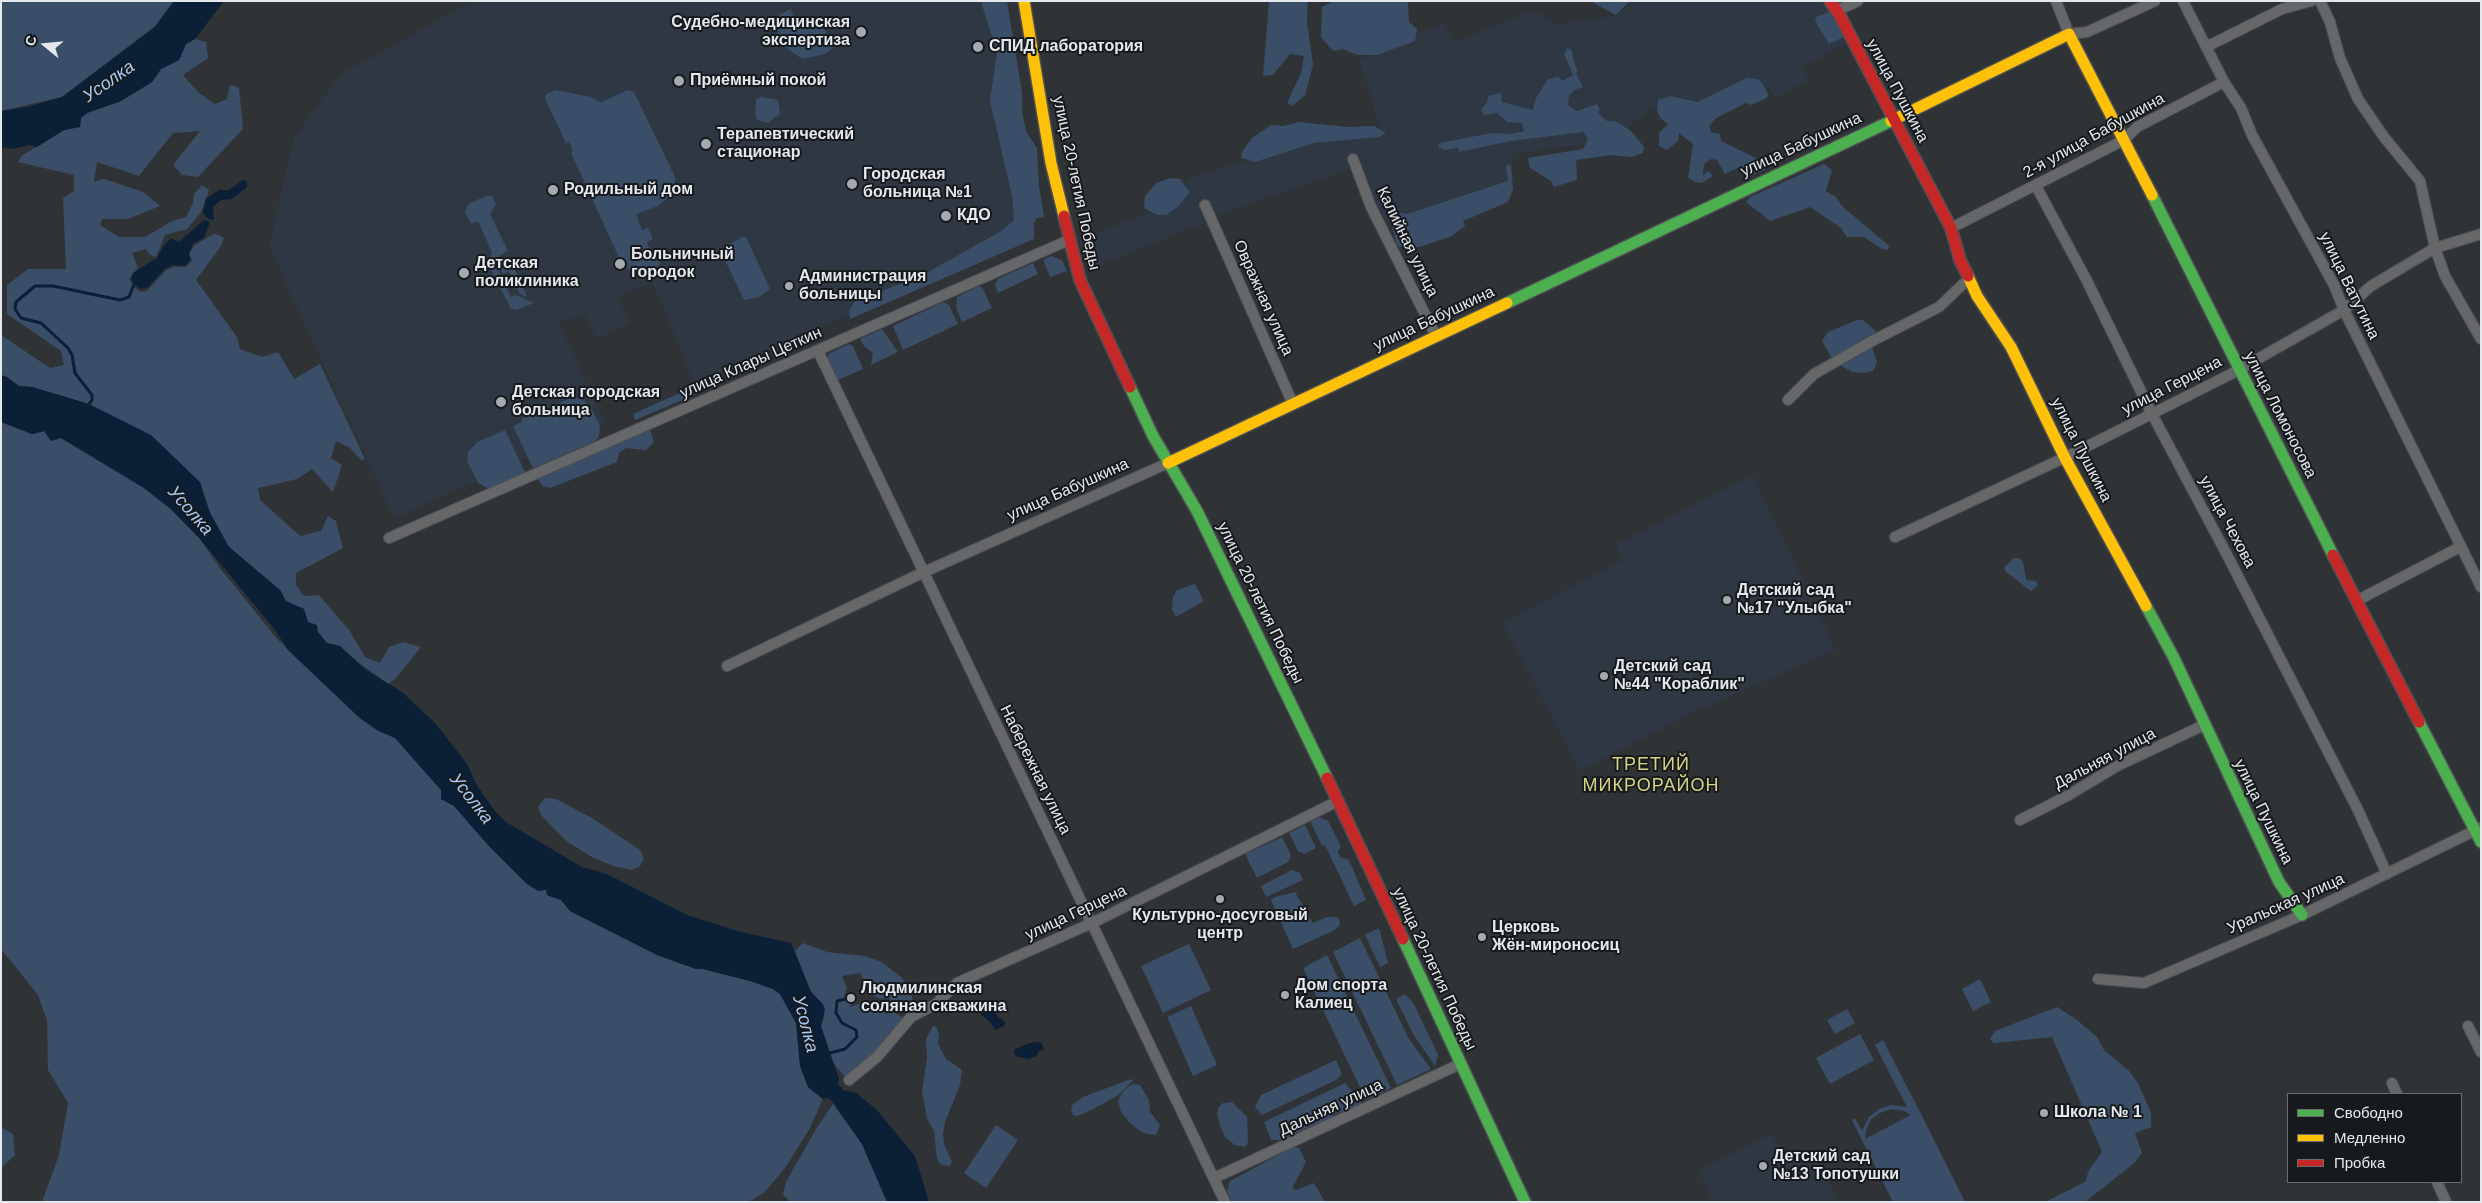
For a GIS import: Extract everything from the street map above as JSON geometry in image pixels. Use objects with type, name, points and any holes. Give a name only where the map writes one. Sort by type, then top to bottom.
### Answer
[{"type":"street","name":"улица 20-летия Победы","points":[[1024,1],[1051,163],[1080,280],[1153,436],[1197,511],[1338,802],[1525,1202]]},
{"type":"street","points":[[1833,6],[1858,1]]},
{"type":"street","name":"улица Ломоносова","points":[[2056,1],[2069,34],[2238,369],[2478,829],[2481,842]]},
{"type":"street","name":"улица Бабушкина","points":[[727,666],[924,572],[1168,463],[1294,404],[1893,120],[2069,34],[2086,32],[2155,1]]},
{"type":"street","name":"улица Ватутина","points":[[2183,1],[2224,82],[2241,108],[2252,134],[2334,285],[2344,310],[2481,587]]},
{"type":"street","points":[[2206,47],[2282,9],[2311,1]]},
{"type":"street","points":[[2320,1],[2330,22],[2340,58],[2358,99],[2384,137],[2420,181],[2435,248],[2445,276],[2481,339]]},
{"type":"street","name":"улица Пушкина","points":[[1833,6],[1951,228],[1960,260],[1977,296],[2011,347],[2065,458],[2174,658],[2279,882],[2302,915]]},
{"type":"street","name":"2-я улица Бабушкина","points":[[1951,228],[2124,140],[2138,127],[2224,82]]},
{"type":"street","name":"Калийная улица","points":[[1353,159],[1371,207],[1436,336]]},
{"type":"street","name":"улица Чехова","points":[[2036,186],[2086,279],[2152,414],[2225,551],[2353,802],[2387,874]]},
{"type":"street","name":"Овражная улица","points":[[1205,205],[1294,404]]},
{"type":"street","name":"улица Герцена","points":[[1895,537],[2065,458],[2152,414],[2344,310],[2371,286],[2435,248],[2481,234]]},
{"type":"street","name":"улица Клары Цеткин","points":[[390,538],[1070,240]]},
{"type":"street","points":[[1788,400],[1814,374],[1874,340],[1939,307],[1964,284]]},
{"type":"street","name":"Набережная улица","points":[[818,350],[1226,1202]]},
{"type":"street","points":[[2358,600],[2460,547]]},
{"type":"street","name":"Дальняя улица","points":[[2020,820],[2059,801],[2118,766],[2204,725]]},
{"type":"street","name":"улица Герцена","points":[[849,1080],[877,1057],[911,1017],[940,1001],[957,983],[1092,924],[1338,802]]},
{"type":"street","name":"Уральская улица","points":[[2098,979],[2144,983],[2302,915],[2478,829]]},
{"type":"street","points":[[2468,1026],[2481,1052]]},
{"type":"street","name":"Дальняя улица","points":[[1214,1178],[1460,1064]]},
{"type":"street","points":[[2392,1083],[2397,1093]]},
{"type":"street","points":[[2437,1183],[2446,1202]]},
{"type":"shaded area","points":[[1,1],[174,1],[155,26],[62,97],[1,111]]},
{"type":"shaded area","name":"Больничный городок","points":[[472,1],[989,1],[1032,233],[695,384],[652,282],[618,297],[630,323],[597,339],[584,313],[559,323],[605,423],[394,518],[269,246],[294,138],[340,75]]},
{"type":"shaded area","points":[[976,1],[1007,1],[1022,93],[1022,112],[1026,131],[1037,148],[1039,186],[1044,217],[1037,218],[1034,223],[1034,239],[850,319],[849,311],[855,301],[921,276],[1003,230],[1014,220],[1012,196],[990,101],[997,52],[981,2]]},
{"type":"shaded area","points":[[1269,1],[1308,1],[1307,22],[1313,65],[1305,95],[1293,106],[1287,103],[1301,73],[1304,56],[1290,54],[1273,75],[1263,76]]},
{"type":"shaded area","points":[[1334,1],[1408,1],[1409,22],[1417,29],[1415,41],[1377,55],[1357,55],[1343,49],[1333,51],[1321,37],[1322,7]]},
{"type":"shaded area","points":[[1590,1],[1630,1],[1616,15]]},
{"type":"shaded area","points":[[1633,1],[1825,1],[1846,43],[1802,68],[1808,80],[1775,98],[1768,87],[1758,92],[1696,108],[1691,99],[1683,104],[1679,95],[1647,111],[1614,140],[1512,154],[1513,181],[1377,227],[1350,169],[1215,216],[1202,224],[1089,269],[1079,239],[1149,213],[1194,176],[1324,137],[1381,130],[1359,60],[1444,23],[1453,42],[1535,10],[1557,24],[1618,15]]},
{"type":"shaded area","points":[[790,9],[794,17],[809,16],[820,19],[833,48],[825,54],[802,59],[785,47],[778,39],[778,26],[772,25],[771,20]]},
{"type":"shaded area","points":[[1829,12],[1846,36],[1829,44],[1815,21],[1816,17]]},
{"type":"shaded area","points":[[195,39],[206,42],[208,58],[183,75],[199,93],[215,104],[227,99],[230,85],[239,88],[243,129],[198,177],[182,175],[173,165],[200,131],[173,133],[139,176],[97,162],[94,182],[104,179],[143,192],[160,206],[128,219],[102,219],[100,225],[119,237],[145,237],[172,221],[186,217],[193,203],[194,194],[202,185],[209,190],[201,212],[187,229],[165,235],[156,257],[150,255],[146,249],[132,253],[138,268],[129,279],[140,292],[147,291],[166,270],[174,267],[186,267],[192,260],[189,254],[195,245],[214,234],[219,235],[224,238],[221,246],[196,280],[237,337],[240,349],[262,357],[278,352],[294,379],[320,364],[365,459],[362,461],[350,448],[336,441],[331,458],[342,465],[333,492],[312,469],[297,479],[258,488],[260,500],[300,536],[321,531],[328,516],[336,521],[343,548],[296,573],[296,585],[304,596],[319,595],[349,630],[365,657],[380,663],[389,647],[403,642],[421,647],[396,678],[388,684],[347,654],[340,646],[327,643],[308,622],[304,609],[286,601],[280,590],[229,547],[210,513],[199,482],[89,404],[32,387],[19,386],[1,375],[1,335],[50,368],[64,365],[61,351],[7,314],[7,285],[28,269],[66,269],[63,198],[74,191],[74,175],[18,162],[21,156],[64,130],[80,127],[81,118],[87,113],[121,101],[152,82],[161,69],[179,60],[186,44]]},
{"type":"shaded area","points":[[1568,47],[1572,51],[1578,72],[1576,73],[1583,87],[1574,90],[1569,96],[1568,105],[1577,111],[1597,104],[1600,109],[1598,113],[1607,121],[1618,122],[1631,131],[1644,147],[1643,153],[1632,157],[1612,155],[1576,160],[1577,180],[1554,187],[1551,181],[1530,168],[1528,158],[1583,149],[1588,139],[1584,132],[1511,141],[1459,152],[1458,148],[1444,150],[1438,147],[1439,144],[1444,142],[1492,133],[1511,134],[1524,131],[1522,123],[1508,122],[1497,113],[1483,115],[1481,109],[1487,103],[1488,96],[1501,93],[1502,102],[1533,110],[1536,98],[1547,80],[1558,76],[1562,81],[1573,75],[1564,54]]},
{"type":"shaded area","points":[[1747,78],[1757,79],[1762,83],[1769,95],[1765,99],[1751,105],[1746,103],[1716,118],[1709,126],[1712,133],[1720,134],[1721,141],[1762,161],[1765,170],[1747,177],[1740,167],[1725,174],[1717,160],[1711,159],[1705,163],[1703,175],[1709,171],[1713,176],[1702,183],[1695,182],[1688,178],[1693,144],[1679,133],[1678,141],[1667,150],[1659,146],[1659,133],[1668,124],[1660,118],[1657,110],[1658,100],[1671,96],[1697,102]]},
{"type":"shaded area","points":[[556,90],[591,97],[601,102],[628,90],[634,92],[675,177],[675,186],[670,196],[658,206],[636,214],[642,230],[648,228],[653,239],[647,242],[652,256],[659,254],[661,258],[659,265],[653,270],[643,273],[630,270],[622,264],[571,153],[573,151],[569,142],[566,143],[545,99],[546,94]]},
{"type":"shaded area","points":[[761,97],[778,100],[780,114],[768,123],[757,120],[755,114],[756,99]]},
{"type":"shaded area","points":[[1299,122],[1346,127],[1374,126],[1386,133],[1379,137],[1314,143],[1255,162],[1241,158],[1242,152],[1252,138],[1271,125],[1283,126]]},
{"type":"shaded area","points":[[1508,164],[1511,167],[1513,189],[1508,202],[1463,221],[1465,226],[1450,237],[1419,247],[1399,247],[1392,226],[1400,213],[1407,214],[1508,181],[1506,168]]},
{"type":"shaded area","points":[[1824,164],[1832,170],[1826,191],[1836,197],[1842,206],[1889,246],[1888,250],[1882,249],[1864,237],[1847,237],[1841,228],[1810,207],[1770,221],[1746,202],[1750,197]]},
{"type":"shaded area","points":[[1171,178],[1180,179],[1190,192],[1179,206],[1166,215],[1157,215],[1144,208],[1145,196],[1156,183]]},
{"type":"shaded area","points":[[486,196],[492,196],[496,204],[490,214],[508,251],[488,263],[492,253],[478,221],[471,224],[465,212],[468,204]]},
{"type":"shaded area","points":[[742,237],[746,237],[770,289],[759,297],[744,300],[720,250]]},
{"type":"shaded area","points":[[1051,256],[1062,260],[1067,271],[1050,277],[1043,260]]},
{"type":"shaded area","points":[[507,257],[510,258],[527,297],[520,294],[509,271],[503,274],[497,262]]},
{"type":"shaded area","points":[[1033,263],[1038,274],[998,293],[995,285],[998,279]]},
{"type":"shaded area","points":[[495,264],[511,297],[516,295],[534,303],[516,310],[511,309],[489,266]]},
{"type":"shaded area","points":[[979,286],[982,287],[992,308],[962,322],[956,308],[957,297]]},
{"type":"shaded area","points":[[943,302],[949,305],[958,324],[903,350],[893,326]]},
{"type":"shaded area","points":[[1857,320],[1863,320],[1878,333],[1872,347],[1877,362],[1873,371],[1864,373],[1852,372],[1834,362],[1822,341],[1828,332]]},
{"type":"shaded area","points":[[882,329],[898,352],[871,365],[873,353],[864,346],[860,339]]},
{"type":"shaded area","points":[[849,344],[853,346],[863,369],[838,380],[828,359],[828,354]]},
{"type":"shaded area","points":[[691,388],[694,395],[635,420],[633,414]]},
{"type":"shaded area","points":[[573,397],[585,401],[592,410],[600,426],[599,437],[593,442],[533,468],[513,426],[522,422],[522,419]]},
{"type":"shaded area","points":[[1,422],[32,434],[45,431],[61,438],[144,488],[172,510],[200,539],[219,567],[278,640],[355,714],[377,730],[395,738],[441,790],[441,799],[454,806],[488,845],[527,884],[546,890],[547,895],[561,900],[570,911],[657,955],[696,969],[703,969],[750,981],[773,989],[780,994],[796,1023],[800,1066],[808,1087],[823,1099],[809,1130],[785,1168],[765,1192],[748,1202],[42,1202],[59,1155],[68,1103],[48,1070],[47,1020],[38,995],[1,949]]},
{"type":"shaded area","points":[[505,430],[525,472],[489,489],[478,483],[467,461],[468,452],[477,442]]},
{"type":"shaded area","points":[[650,430],[654,442],[646,450],[626,448],[619,453],[617,462],[550,488],[543,486],[538,479],[610,445]]},
{"type":"shaded area","points":[[1753,475],[1836,650],[1696,711],[1579,771],[1503,622],[1622,561],[1617,544]]},
{"type":"shaded area","points":[[2013,558],[2019,558],[2023,562],[2026,580],[2036,581],[2038,586],[2031,591],[2006,572],[2004,568]]},
{"type":"shaded area","points":[[1195,584],[1204,601],[1176,617],[1172,609],[1173,597],[1177,590]]},
{"type":"shaded area","points":[[545,798],[556,799],[592,818],[640,850],[644,859],[640,866],[632,870],[613,866],[592,857],[566,841],[541,815],[538,807]]},
{"type":"shaded area","points":[[1319,817],[1328,821],[1341,846],[1338,852],[1340,857],[1349,860],[1366,900],[1354,906],[1325,845],[1322,846],[1310,821]]},
{"type":"shaded area","points":[[1305,825],[1316,848],[1305,854],[1298,851],[1289,833]]},
{"type":"shaded area","points":[[1282,837],[1291,855],[1288,862],[1257,878],[1245,854]]},
{"type":"shaded area","points":[[1292,870],[1300,873],[1303,880],[1266,897],[1261,886]]},
{"type":"shaded area","points":[[1295,892],[1313,923],[1327,917],[1333,917],[1339,918],[1340,925],[1333,931],[1293,949],[1271,900],[1275,897]]},
{"type":"shaded area","points":[[1379,928],[1388,963],[1380,967],[1365,935]]},
{"type":"shaded area","points":[[1360,938],[1409,1039],[1431,1069],[1397,1085],[1333,952]]},
{"type":"shaded area","points":[[803,943],[827,952],[864,956],[882,962],[902,978],[911,992],[914,1011],[893,1005],[888,997],[880,999],[873,995],[867,989],[860,973],[842,976],[847,988],[844,998],[851,1004],[850,1007],[861,1003],[870,1004],[888,1009],[906,1019],[875,1056],[846,1078],[830,1059],[821,1026],[824,1017],[823,1004],[811,992],[795,951]]},
{"type":"shaded area","points":[[1189,944],[1211,990],[1163,1013],[1141,966]]},
{"type":"shaded area","points":[[1327,955],[1391,1088],[1366,1100],[1303,968]]},
{"type":"shaded area","points":[[1980,979],[1991,1002],[1973,1011],[1962,989]]},
{"type":"shaded area","points":[[1405,994],[1414,1004],[1438,1055],[1435,1066],[1413,1034],[1396,999]]},
{"type":"shaded area","points":[[1191,1006],[1217,1065],[1193,1076],[1167,1017]]},
{"type":"shaded area","points":[[2057,1007],[2077,1020],[2097,1037],[2104,1050],[2129,1071],[2138,1083],[2151,1113],[2151,1127],[2135,1133],[2142,1153],[2133,1164],[2085,1202],[2045,1202],[2085,1182],[2089,1170],[2102,1152],[2052,1037],[1994,1043],[1990,1039],[1995,1031]]},
{"type":"shaded area","points":[[1847,1009],[1855,1023],[1835,1034],[1827,1020]]},
{"type":"shaded area","points":[[933,1026],[936,1027],[939,1034],[938,1044],[946,1059],[962,1070],[960,1085],[945,1122],[943,1135],[944,1144],[952,1162],[950,1166],[941,1165],[937,1159],[934,1131],[927,1119],[922,1091],[927,1058],[926,1039]]},
{"type":"shaded area","points":[[1860,1034],[1874,1060],[1830,1084],[1816,1058]]},
{"type":"shaded area","points":[[1883,1040],[1965,1202],[1893,1202],[1852,1120],[1855,1118],[1862,1131],[1869,1117],[1879,1109],[1892,1105],[1907,1107],[1875,1045]],"holes":[[[1891,1109],[1904,1111],[1911,1115],[1865,1139],[1871,1119]]]},
{"type":"shaded area","points":[[1336,1060],[1342,1074],[1336,1080],[1262,1115],[1255,1107],[1261,1095]]},
{"type":"shaded area","points":[[1131,1079],[1133,1081],[1117,1096],[1091,1110],[1077,1116],[1073,1115],[1071,1109],[1073,1104],[1083,1097]]},
{"type":"shaded area","points":[[1345,1083],[1362,1103],[1357,1109],[1336,1113],[1329,1121],[1313,1125],[1281,1140],[1271,1140],[1264,1122]]},
{"type":"shaded area","points":[[1132,1084],[1140,1085],[1149,1100],[1150,1112],[1160,1125],[1156,1135],[1143,1133],[1131,1124],[1121,1112],[1118,1100],[1124,1090]]},
{"type":"shaded area","points":[[1232,1102],[1247,1117],[1248,1143],[1245,1147],[1235,1145],[1225,1137],[1220,1126],[1217,1114],[1219,1107],[1223,1103]]},
{"type":"shaded area","points":[[833,1104],[862,1144],[887,1202],[790,1202],[783,1194],[786,1182],[816,1129]]},
{"type":"shaded area","points":[[996,1125],[1018,1140],[986,1188],[964,1173]]},
{"type":"shaded area","points":[[1,1127],[13,1134],[15,1155],[1,1168]]},
{"type":"shaded area","name":"Детский сад №13 Топотушки","points":[[1771,1134],[1791,1162],[1813,1149],[1838,1202],[1713,1202],[1698,1170]]},
{"type":"shaded area","points":[[1293,1147],[1299,1148],[1306,1162],[1292,1188],[1296,1190],[1314,1183],[1325,1202],[1232,1202],[1227,1191],[1230,1181]]},
{"type":"water","name":"Усолка","points":[[174,1],[224,1],[195,39],[186,44],[179,60],[161,69],[152,82],[121,101],[87,113],[81,118],[80,127],[64,130],[37,147],[30,145],[11,149],[1,147],[1,111],[27,107],[62,97],[155,27]]},
{"type":"water","points":[[243,180],[247,181],[247,187],[232,199],[221,200],[213,207],[214,219],[207,218],[203,213],[206,199],[219,190],[229,190]]},
{"type":"water","points":[[204,220],[210,222],[204,238],[193,244],[189,254],[191,260],[185,266],[173,265],[165,269],[148,287],[141,289],[134,284],[131,279],[133,273],[157,258],[164,245],[171,238],[179,242]]},
{"type":"water","name":"Усолка","points":[[1,375],[19,386],[32,387],[89,404],[151,435],[200,482],[210,513],[229,547],[280,590],[286,601],[304,609],[308,622],[317,625],[318,632],[327,643],[340,646],[366,670],[402,692],[436,724],[467,764],[476,784],[494,810],[506,822],[582,867],[607,874],[687,915],[741,932],[791,943],[811,992],[823,1004],[825,1010],[821,1026],[839,1079],[838,1084],[843,1090],[856,1093],[876,1109],[915,1156],[929,1202],[887,1202],[862,1144],[832,1101],[828,1098],[823,1099],[808,1087],[800,1066],[796,1023],[780,994],[773,989],[750,981],[703,969],[696,969],[657,955],[570,911],[561,900],[547,895],[546,890],[538,891],[527,884],[488,845],[454,806],[441,799],[441,790],[395,738],[377,730],[361,719],[288,650],[275,630],[200,539],[172,510],[144,488],[61,438],[51,441],[44,431],[32,434],[1,422]]},
{"type":"water","points":[[991,1006],[997,1016],[1005,1022],[1004,1026],[995,1030],[991,1023],[980,1014],[985,1008]]},
{"type":"water","points":[[1041,1042],[1044,1050],[1039,1051],[1036,1056],[1028,1059],[1015,1056],[1014,1050],[1029,1043]]},
{"type":"waterway","points":[[89,404],[92,400],[92,395],[75,373],[72,355],[68,348],[41,323],[21,318],[15,309],[16,302],[35,286],[53,286],[120,300],[129,297],[134,284]]},
{"type":"waterway","name":"Усолка","points":[[826,1054],[845,1049],[857,1037],[856,1030],[842,1023],[836,1013],[837,1001],[851,998]]},
{"type":"traffic: fast","points":[[1507,303],[1891,121]]},
{"type":"traffic: fast","points":[[2152,195],[2333,555]]},
{"type":"traffic: fast","points":[[1130,387],[1153,436],[1197,511],[1327,778]]},
{"type":"traffic: fast","points":[[2146,606],[2174,658],[2279,882],[2302,915]]},
{"type":"traffic: fast","points":[[2419,722],[2481,842]]},
{"type":"traffic: fast","points":[[1403,939],[1525,1202]]},
{"type":"traffic: slow","points":[[1024,1],[1051,163],[1064,216]]},
{"type":"traffic: slow","points":[[1891,121],[2069,34],[2152,195]]},
{"type":"traffic: slow","points":[[1968,276],[1977,296],[2011,347],[2065,458],[2146,606]]},
{"type":"traffic: slow","points":[[1168,463],[1507,303]]},
{"type":"traffic: jam","points":[[1830,1],[1839,14],[1951,228],[1960,260],[1968,276]]},
{"type":"traffic: jam","points":[[1064,216],[1080,280],[1130,387]]},
{"type":"traffic: jam","points":[[2333,555],[2419,722]]},
{"type":"traffic: jam","points":[[1327,778],[1403,939]]},
{"type":"place","name":"Судебно-медицинская экспертиза","points":[[861,32]]},
{"type":"place","name":"СПИД лаборатория","points":[[978,47]]},
{"type":"place","name":"Приёмный покой","points":[[679,81]]},
{"type":"place","name":"Терапевтический стационар","points":[[706,144]]},
{"type":"place","name":"Городская больница №1","points":[[852,184]]},
{"type":"place","name":"Родильный дом","points":[[553,190]]},
{"type":"place","name":"КДО","points":[[946,216]]},
{"type":"place","name":"Больничный городок","points":[[620,264]]},
{"type":"place","name":"Детская поликлиника","points":[[464,273]]},
{"type":"place","name":"Администрация больницы","points":[[789,286]]},
{"type":"place","name":"Детская городская больница","points":[[501,402]]},
{"type":"place","name":"Детский сад №17 \"Улыбка\"","points":[[1727,600]]},
{"type":"place","name":"Детский сад №44 \"Кораблик\"","points":[[1604,676]]},
{"type":"place","name":"Культурно-досуговый центр","points":[[1220,899]]},
{"type":"place","name":"Церковь Жён-мироносиц","points":[[1482,937]]},
{"type":"place","name":"Дом спорта Калиец","points":[[1285,995]]},
{"type":"place","name":"Людмилинская соляная скважина","points":[[851,998]]},
{"type":"place","name":"Школа № 1","points":[[2044,1113]]},
{"type":"place","name":"Детский сад №13 Топотушки","points":[[1763,1166]]},
{"type":"district","name":"ТРЕТИЙ МИКРОРАЙОН","points":[[1651,775]]}]
